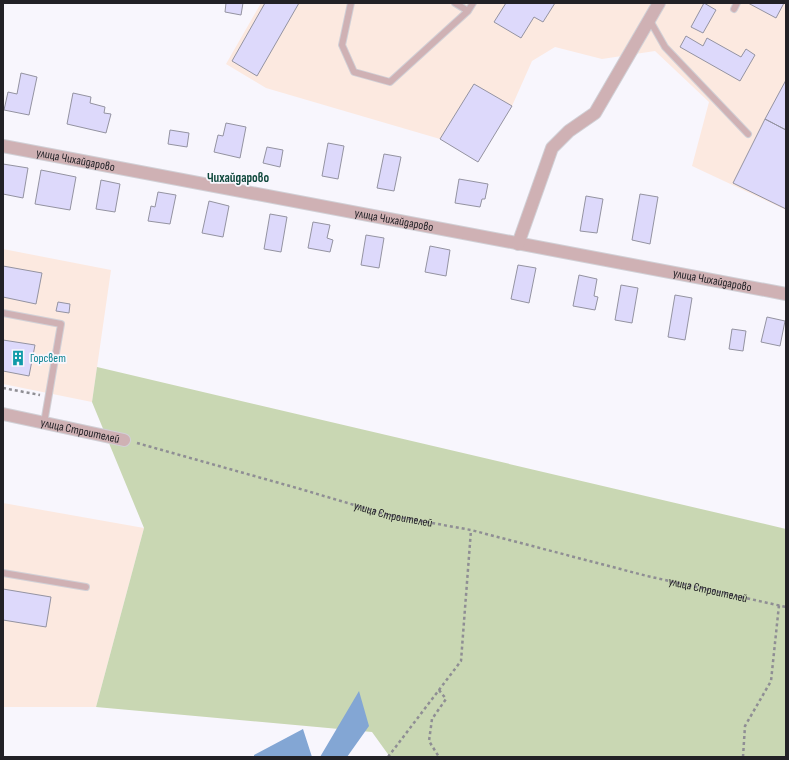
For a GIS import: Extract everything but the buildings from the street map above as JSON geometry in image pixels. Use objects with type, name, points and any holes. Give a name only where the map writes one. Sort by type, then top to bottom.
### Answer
[{"type":"street","points":[[518,244],[552,148],[569,131],[595,113],[659,3]]},
{"type":"street","name":"улица Чихайдарово","points":[[3,146],[786,294]]},
{"type":"street","name":"улица Строителей","points":[[3,414],[124,440]]},
{"type":"lane","points":[[352,3],[342,45],[354,72],[390,82],[468,11],[473,3]]},
{"type":"lane","points":[[455,3],[468,11]]},
{"type":"lane","points":[[734,9],[737,3]]},
{"type":"lane","points":[[649,19],[665,47],[748,134]]},
{"type":"lane","points":[[3,313],[61,324],[44,423]]},
{"type":"lane","points":[[3,573],[86,587]]},
{"type":"path","points":[[3,388],[48,397]]},
{"type":"path","name":"улица Строителей","points":[[124,440],[388,515],[471,530],[647,576],[786,607]]},
{"type":"path","points":[[388,757],[461,661],[471,530]]},
{"type":"path","points":[[743,757],[745,726],[771,681],[779,605]]},
{"type":"path","points":[[439,690],[446,698],[432,719],[429,741],[439,757]]},
{"type":"shaded area","points":[[261,3],[786,3],[786,210],[692,166],[709,102],[655,51],[602,59],[555,47],[532,61],[512,106],[478,162],[440,139],[266,88],[226,64]]},
{"type":"shaded area","points":[[3,249],[111,270],[92,402],[3,384]]},
{"type":"shaded area","points":[[3,503],[144,528],[96,707],[3,707]]},
{"type":"green space","points":[[97,367],[786,529],[786,757],[390,757],[372,732],[96,707],[144,528],[92,402]]},
{"type":"water","points":[[359,691],[369,726],[347,757],[320,757]]},
{"type":"water","points":[[303,729],[312,757],[254,757],[254,755]]},
{"type":"place","name":"Горсвет","points":[[18,358]]},
{"type":"district","name":"Чихайдарово","points":[[238,178]]}]
